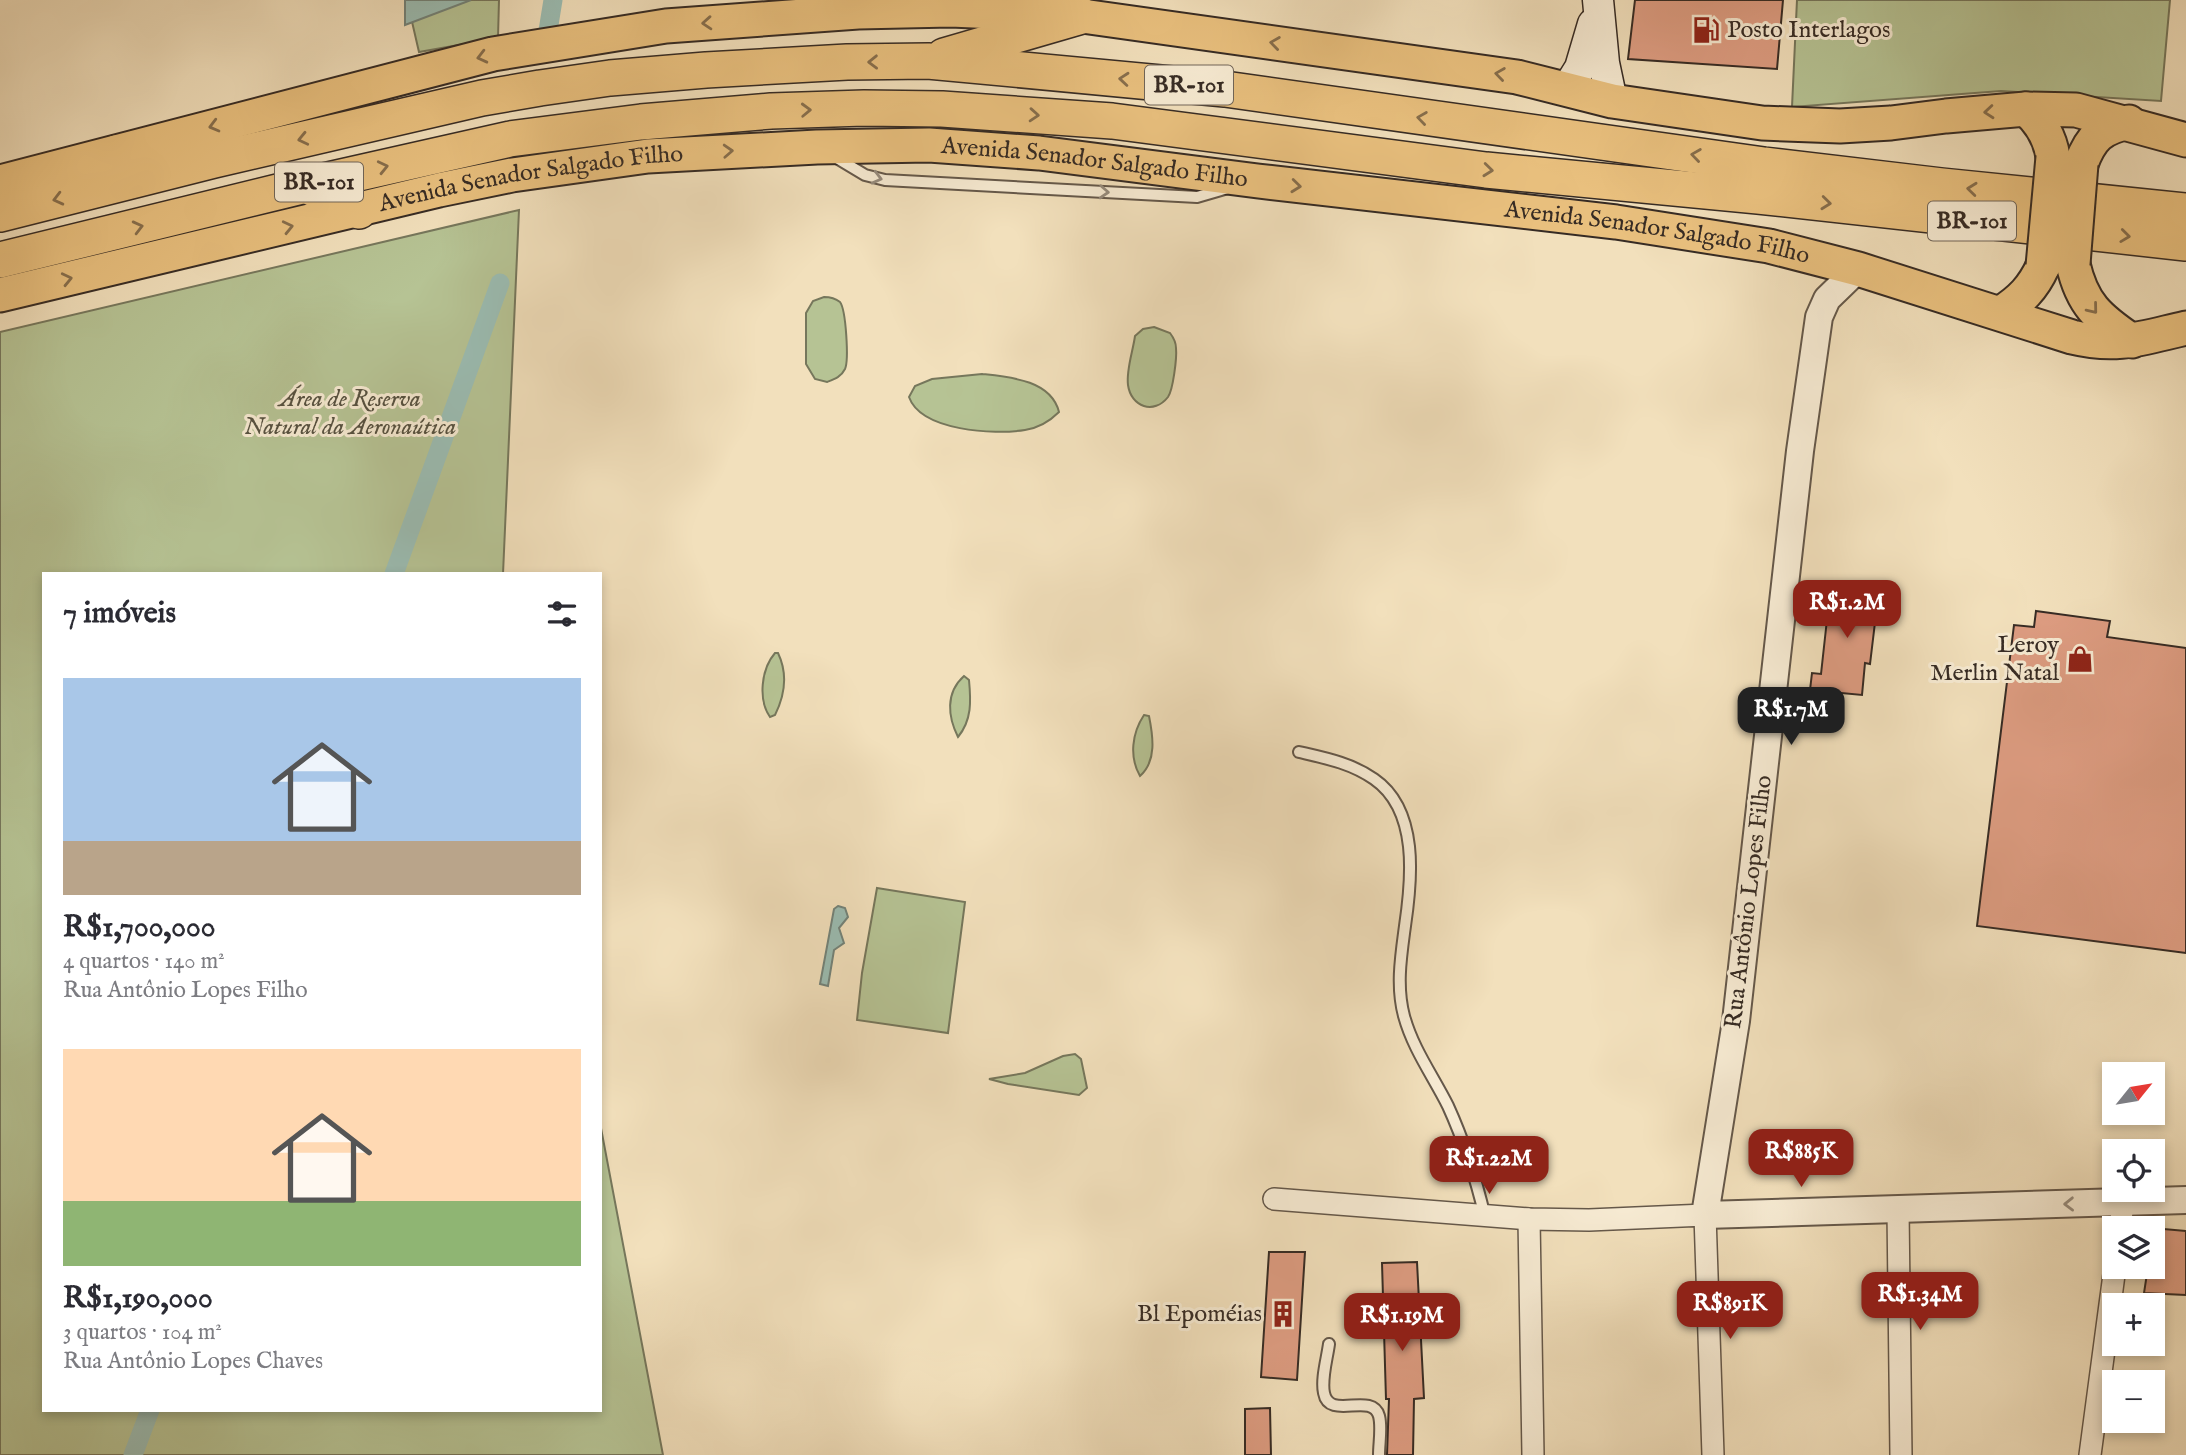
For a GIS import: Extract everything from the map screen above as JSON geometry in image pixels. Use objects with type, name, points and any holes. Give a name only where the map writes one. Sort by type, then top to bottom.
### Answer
[{"type":"highway","points":[[928,61],[1082,16]]},
{"type":"highway","name":"BR-101","points":[[0,214],[215,160],[482,98],[610,78],[807,64],[928,61],[1225,89],[1764,164],[1941,186],[2186,211]]},
{"type":"highway","name":"Avenida Senador Salgado Filho","points":[[306,185],[510,139],[640,122],[771,111],[864,108],[1112,121],[1486,170],[1808,201],[2186,243]]},
{"type":"highway","points":[[116,153],[215,160]]},
{"type":"highway","points":[[306,185],[359,211]]},
{"type":"highway","name":"BR-101","points":[[0,260],[306,185]]},
{"type":"main road","points":[[1567,89],[1584,56],[1597,3]]},
{"type":"main road","points":[[1597,3],[1604,63],[1612,101]]},
{"type":"main road","points":[[0,182],[493,54],[666,26],[858,12],[963,10],[1082,16],[1517,77],[1612,101],[1762,123],[1840,126],[1891,124],[2026,109],[2076,110],[2186,139]]},
{"type":"main road","points":[[2001,313],[2058,265],[2067,160],[2038,119],[2026,109]]},
{"type":"main road","points":[[2067,160],[2087,147],[2098,134],[2112,126],[2129,122]]},
{"type":"main road","name":"Avenida Senador Salgado Filho","points":[[0,295],[439,190],[539,171],[648,156],[817,146],[929,145],[1039,153],[1616,222],[1769,246],[1858,269],[2088,340],[2115,343],[2132,341],[2186,328]]},
{"type":"main road","points":[[2058,265],[2078,285],[2097,316],[2132,341]]},
{"type":"street","name":"Rua Antônio Lopes Filho","points":[[1704,1215],[1736,1021],[1800,451],[1819,317],[1827,299],[1858,269]]},
{"type":"street","points":[[1274,1199],[1485,1217],[1590,1220],[2000,1205],[2121,1216],[2186,1200]]},
{"type":"street","points":[[1898,1210],[1901,1455]]},
{"type":"street","points":[[1704,1215],[1713,1455]]},
{"type":"street","points":[[1529,1219],[1533,1455]]},
{"type":"street","points":[[2090,1455],[2113,1279]]},
{"type":"lane","points":[[1299,752],[1345,763],[1376,780],[1393,797],[1401,813],[1408,845],[1409,897],[1400,965],[1403,1012],[1409,1033],[1459,1131],[1485,1217]]},
{"type":"lane","points":[[1329,1344],[1324,1392],[1327,1400],[1335,1406],[1366,1405],[1374,1409],[1379,1416],[1379,1455]]},
{"type":"green space","points":[[407,0],[499,0],[498,38],[419,52]]},
{"type":"green space","points":[[1797,0],[2170,0],[2161,101],[2001,91],[1792,107]]},
{"type":"green space","name":"Área de Reserva Natural da Aeronaútica","points":[[519,210],[503,572],[42,572],[42,1412],[602,1412],[602,1134],[663,1455],[0,1455],[0,332]]},
{"type":"green space","points":[[824,297],[840,302],[847,346],[845,369],[840,376],[827,382],[815,379],[806,364],[806,313],[813,301]]},
{"type":"green space","points":[[1154,327],[1170,333],[1175,344],[1176,359],[1168,397],[1162,403],[1150,407],[1134,399],[1130,393],[1128,379],[1135,336],[1143,329]]},
{"type":"green space","points":[[982,374],[1017,379],[1039,387],[1055,401],[1059,412],[1044,424],[1030,429],[978,431],[943,424],[928,417],[916,408],[909,397],[915,386],[932,379]]},
{"type":"green space","points":[[775,653],[778,653],[781,661],[784,684],[775,715],[770,717],[764,702],[763,685],[767,667]]},
{"type":"green space","points":[[964,676],[969,680],[970,710],[963,731],[958,737],[950,705],[954,690]]},
{"type":"green space","points":[[1144,715],[1149,716],[1152,748],[1149,763],[1140,776],[1134,761],[1133,745]]},
{"type":"green space","points":[[877,888],[965,902],[948,1033],[857,1020]]},
{"type":"green space","points":[[1075,1054],[1081,1059],[1087,1088],[1079,1095],[989,1079],[1025,1073],[1063,1056]]},
{"type":"water","points":[[405,0],[471,0],[405,25]]},
{"type":"water","points":[[838,906],[845,908],[848,917],[839,928],[844,943],[834,950],[828,986],[820,984],[834,909]]},
{"type":"building","name":"Posto Interlagos","points":[[1635,0],[1783,0],[1777,69],[1628,59]]},
{"type":"building","points":[[1831,583],[1879,589],[1870,664],[1865,663],[1862,695],[1810,690],[1812,673],[1821,674]]},
{"type":"building","points":[[2036,611],[2110,621],[2107,637],[2186,648],[2186,953],[1977,926],[2014,625],[2034,627]]},
{"type":"building","points":[[2165,1229],[2186,1231],[2186,1295],[2144,1293],[2146,1279],[2165,1279]]},
{"type":"building","name":"Bl Epoméias","points":[[1269,1252],[1305,1252],[1297,1380],[1261,1377]]},
{"type":"building","points":[[1417,1262],[1424,1398],[1414,1399],[1413,1455],[1387,1455],[1389,1399],[1386,1399],[1382,1263]]},
{"type":"building","points":[[1270,1408],[1271,1455],[1245,1455],[1245,1409]]},
{"type":"waterway","points":[[547,37],[553,0]]},
{"type":"waterway","points":[[395,572],[500,283]]},
{"type":"waterway","points":[[133,1455],[149,1412]]},
{"type":"place","name":"Posto Interlagos","points":[[1706,30]]},
{"type":"place","name":"Leroy Merlin Natal","points":[[2080,659]]},
{"type":"place","name":"Bl Epoméias","points":[[1283,1314]]}]
